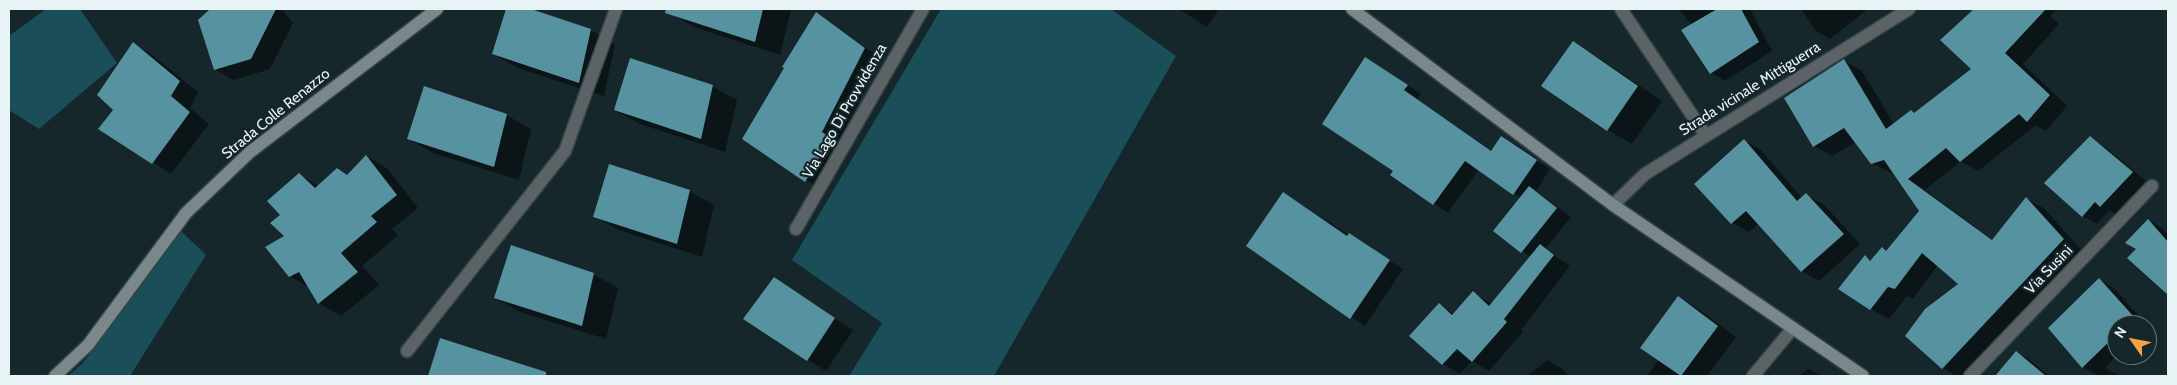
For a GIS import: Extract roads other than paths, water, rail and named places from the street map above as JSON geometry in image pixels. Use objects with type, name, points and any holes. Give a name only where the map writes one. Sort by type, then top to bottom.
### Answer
[{"type":"street","name":"Strada Colle Renazzo","points":[[55,376],[88,345],[186,213],[250,152],[437,9]]},
{"type":"street","points":[[407,351],[565,152],[616,9]]},
{"type":"street","name":"Via Lago Di Provvidenza","points":[[796,229],[923,9]]},
{"type":"street","points":[[1352,9],[1614,205],[1863,376]]},
{"type":"street","points":[[1621,9],[1706,136]]},
{"type":"street","name":"Strada vicinale Mittiguerra","points":[[1614,205],[1645,174],[1909,9]]},
{"type":"street","name":"Via Susini","points":[[1970,376],[2152,186]]},
{"type":"street","points":[[1753,376],[1793,328]]}]
